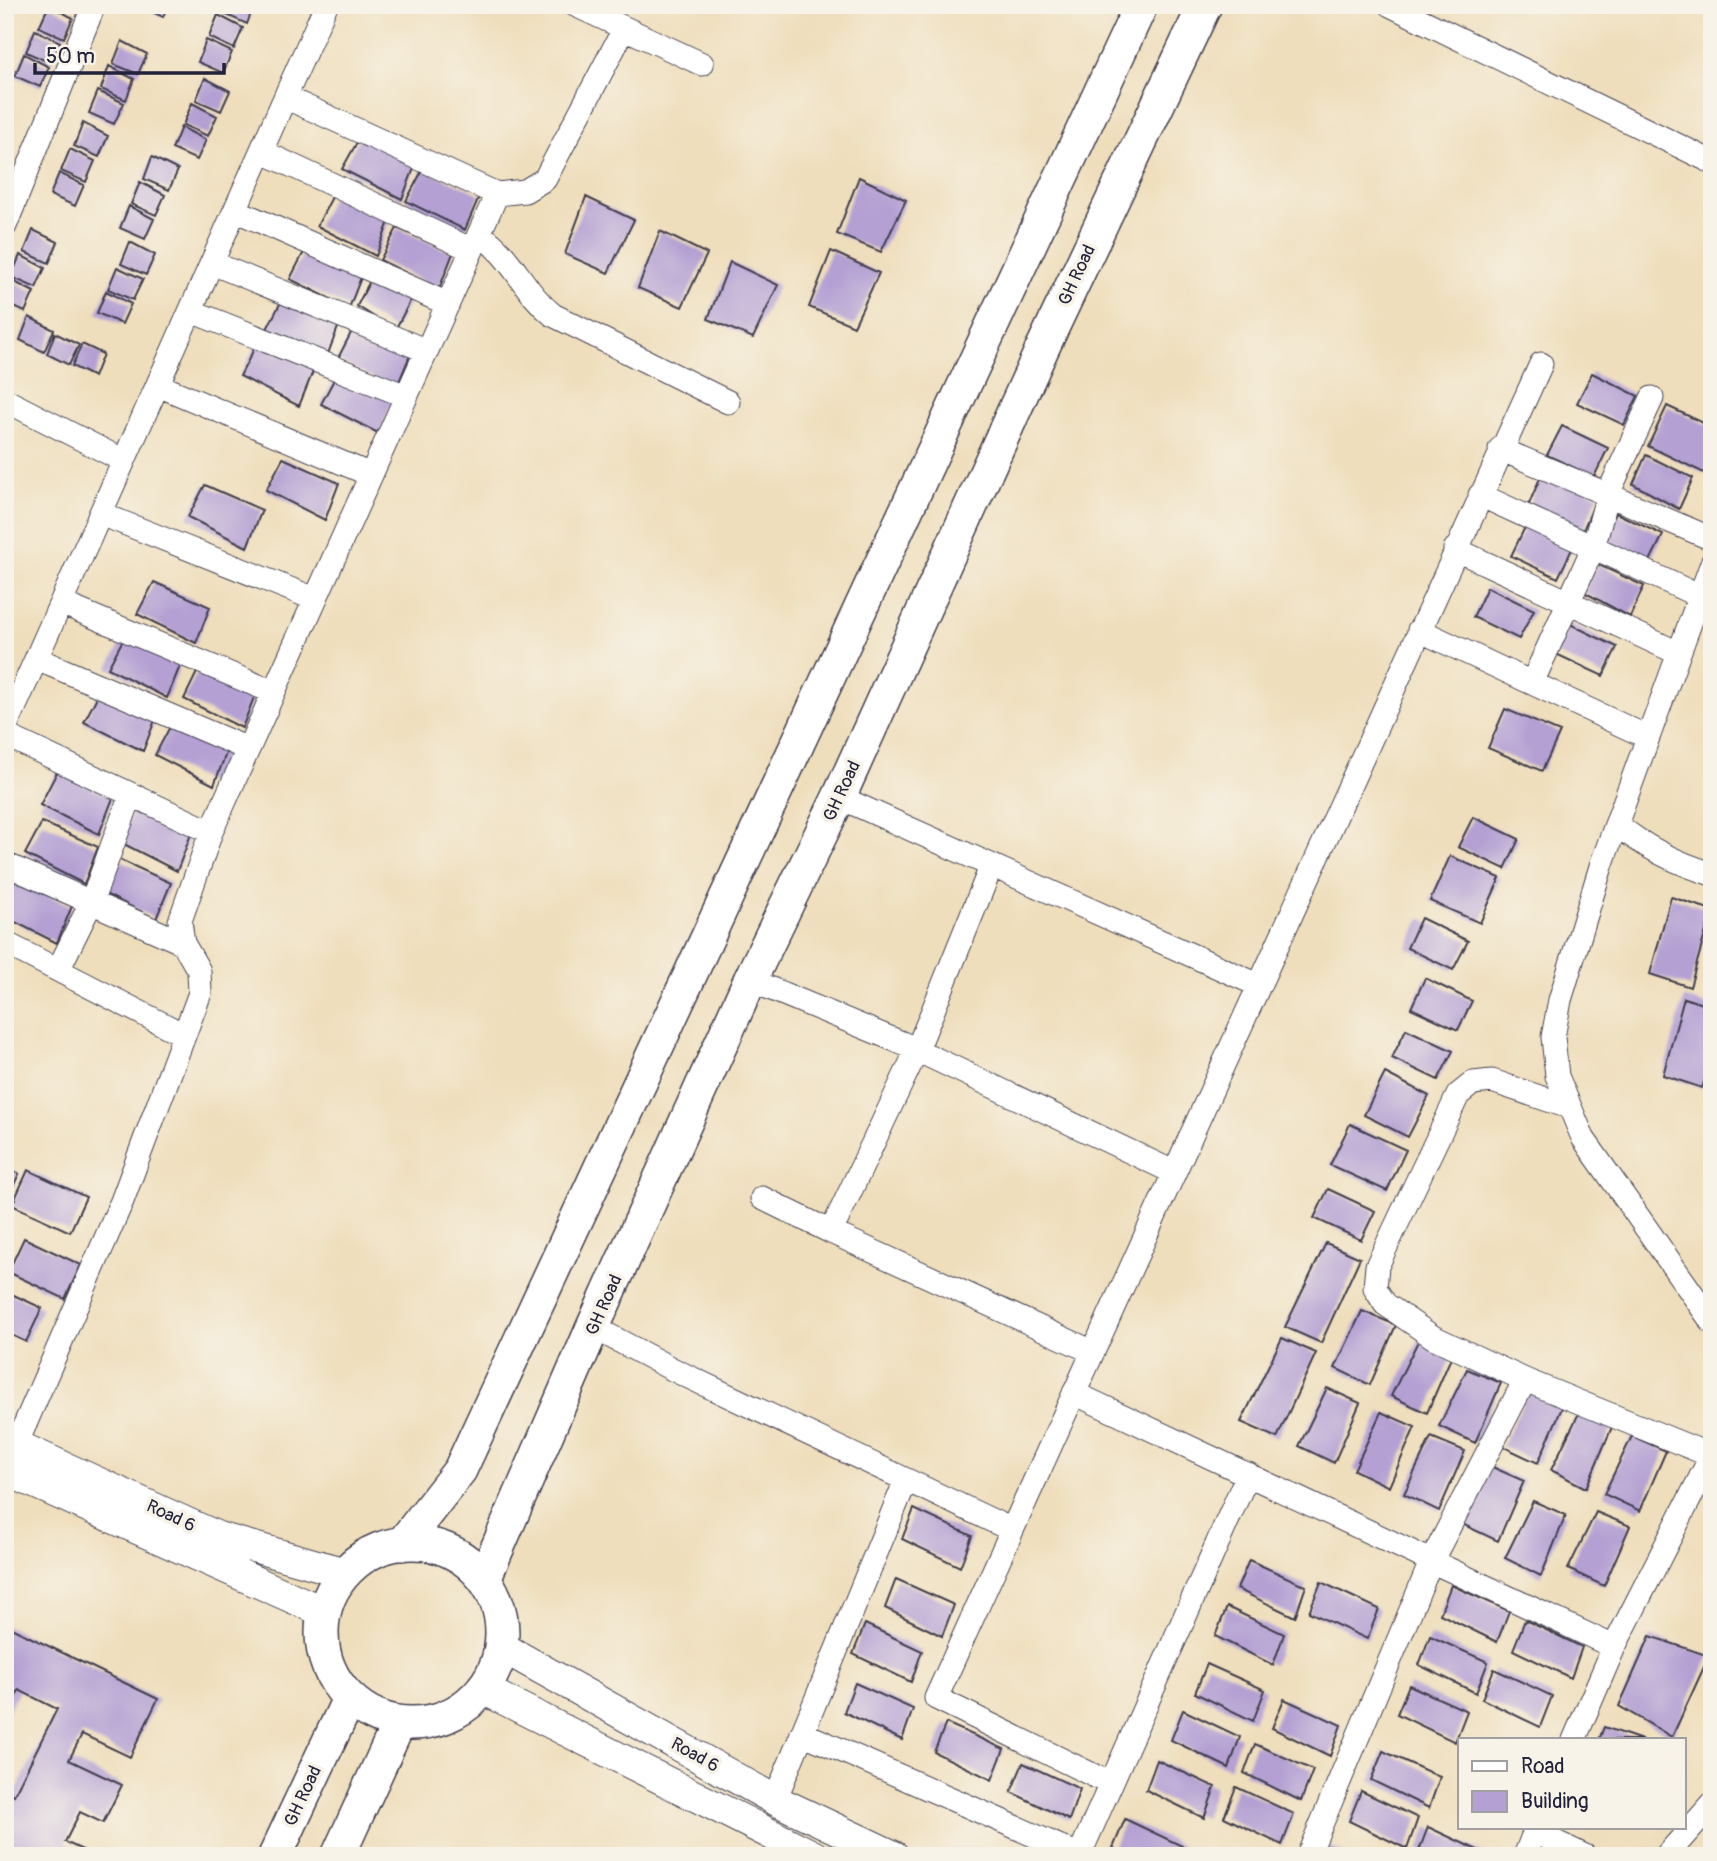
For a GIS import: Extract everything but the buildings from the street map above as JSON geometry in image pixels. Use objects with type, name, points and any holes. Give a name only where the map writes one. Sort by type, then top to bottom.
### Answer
[{"type":"main road","points":[[402,1544],[460,1470],[1141,5]]},
{"type":"main road","name":"GH Road","points":[[484,1579],[593,1327],[750,980],[839,797],[1042,349],[1205,5]]},
{"type":"main road","points":[[402,1544],[433,1545],[462,1558],[484,1579],[496,1600],[502,1623],[502,1647],[495,1669],[483,1689],[460,1710],[430,1721],[399,1723],[381,1718],[349,1699],[334,1680],[325,1659],[321,1635],[324,1612],[332,1591],[345,1573],[371,1554],[402,1544]]},
{"type":"main road","name":"GH Road","points":[[275,1856],[349,1699]]},
{"type":"main road","points":[[338,1856],[399,1723]]},
{"type":"street","points":[[5,226],[94,5]]},
{"type":"street","points":[[5,729],[288,98],[326,5]]},
{"type":"street","points":[[575,5],[702,64]]},
{"type":"street","points":[[1391,5],[1712,162]]},
{"type":"street","points":[[288,98],[497,194],[525,191],[545,179],[624,29]]},
{"type":"street","points":[[263,152],[476,242],[498,246],[538,303],[554,315],[728,402]]},
{"type":"street","points":[[9,1452],[122,1201],[200,993],[199,971],[183,943],[180,920],[211,832],[497,194]]},
{"type":"street","points":[[237,211],[448,304]]},
{"type":"street","points":[[212,263],[426,351]]},
{"type":"street","points":[[191,311],[406,396]]},
{"type":"street","points":[[1111,1784],[936,1698],[1500,449],[1541,364]]},
{"type":"street","points":[[158,385],[371,475]]},
{"type":"street","points":[[1532,683],[1570,603],[1593,548],[1608,494],[1652,398]]},
{"type":"street","points":[[5,400],[124,461]]},
{"type":"street","points":[[1500,449],[1712,539]]},
{"type":"street","points":[[1480,495],[1699,596]]},
{"type":"street","points":[[101,513],[315,599]]},
{"type":"street","points":[[1455,549],[1678,653]]},
{"type":"street","points":[[1711,1319],[1583,1138],[1557,1076],[1553,1037],[1560,1000],[1602,863],[1712,563]]},
{"type":"street","points":[[61,603],[273,692]]},
{"type":"street","points":[[1419,630],[1647,737]]},
{"type":"street","points":[[37,659],[248,749]]},
{"type":"street","points":[[5,735],[211,832]]},
{"type":"street","points":[[58,970],[92,903],[131,794]]},
{"type":"street","points":[[839,797],[1258,985]]},
{"type":"street","points":[[1618,825],[1636,840],[1665,857],[1712,874]]},
{"type":"street","points":[[5,864],[183,943]]},
{"type":"street","points":[[831,1233],[916,1050],[991,867]]},
{"type":"street","points":[[8,953],[58,970],[184,1035]]},
{"type":"street","points":[[750,980],[916,1050],[1173,1172]]},
{"type":"street","points":[[1569,1107],[1492,1081],[1473,1083],[1458,1095],[1377,1266],[1375,1288],[1385,1304],[1433,1337],[1525,1380],[1711,1456],[1614,1647],[1575,1738]]},
{"type":"street","points":[[762,1198],[831,1233],[1093,1352]]},
{"type":"street","points":[[593,1327],[672,1369],[1012,1530]]},
{"type":"street","points":[[1308,1856],[1431,1562],[1525,1380]]},
{"type":"street","points":[[1074,1393],[1614,1647]]},
{"type":"street","name":"Road 6","points":[[9,1452],[218,1537],[345,1573]]},
{"type":"street","name":"Road 6","points":[[9,1452],[324,1612]]},
{"type":"street","points":[[802,1733],[1080,1856],[1248,1474]]},
{"type":"street","points":[[775,1800],[906,1480]]},
{"type":"street","name":"Road 6","points":[[502,1647],[775,1800],[894,1856]]},
{"type":"street","name":"Road 6","points":[[483,1689],[814,1856]]},
{"type":"street","points":[[1666,1856],[1712,1804]]},
{"type":"street","points":[[1525,1856],[1535,1830],[1585,1856]]}]
